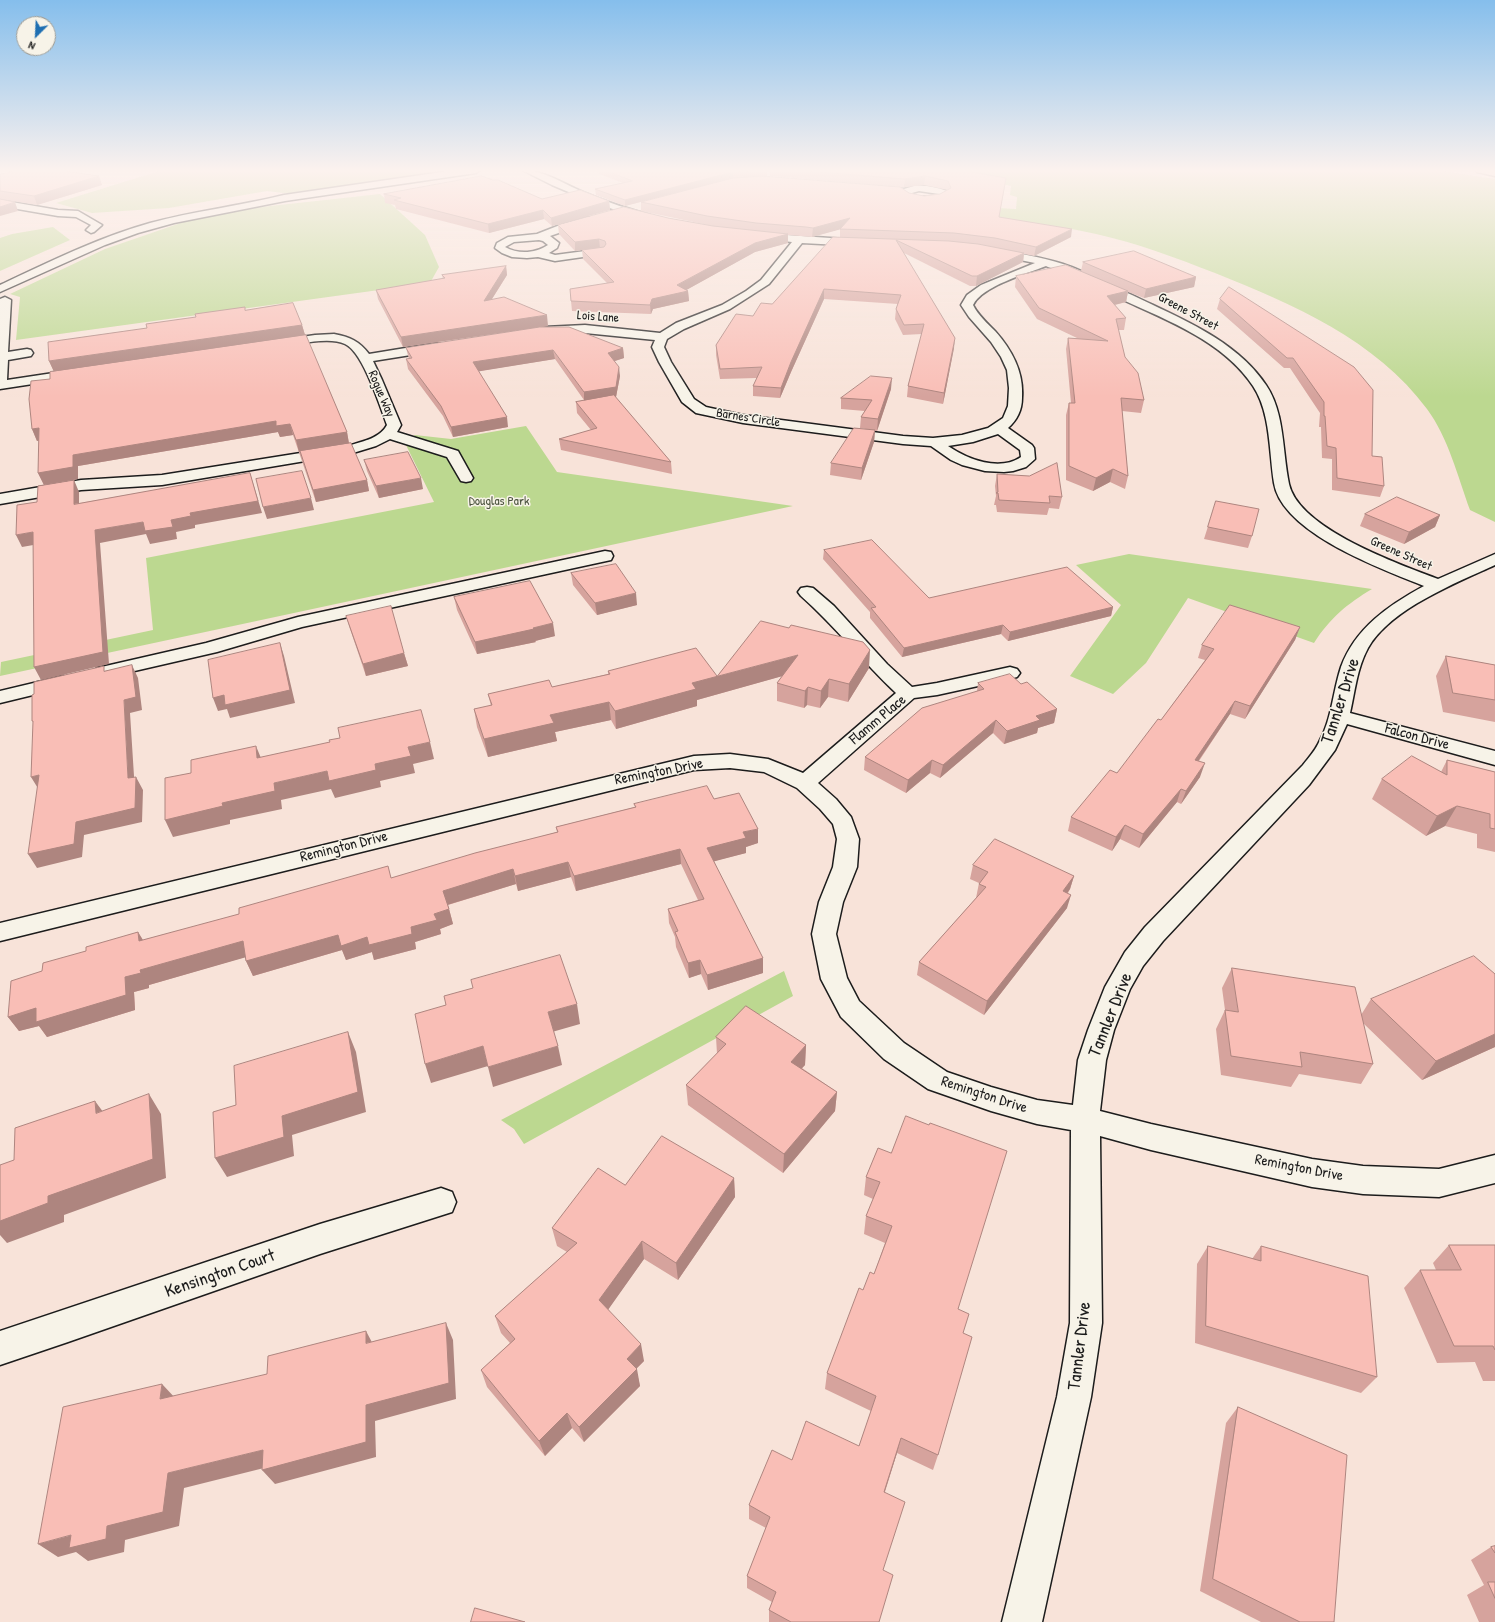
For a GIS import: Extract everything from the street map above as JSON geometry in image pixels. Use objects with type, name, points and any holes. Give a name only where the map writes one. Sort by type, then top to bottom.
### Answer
[{"type":"street","points":[[0,278],[70,246]]},
{"type":"street","points":[[90,372],[0,385],[2,357],[2,295],[70,256],[95,246]]},
{"type":"street","points":[[501,246],[500,248],[517,254],[537,253],[549,250],[552,246]]},
{"type":"street","points":[[662,337],[680,326],[726,307],[750,293],[765,282],[794,246]]},
{"type":"street","name":"Greene Street","points":[[984,250],[1044,263],[1077,274],[1161,313],[1217,344],[1241,364],[1259,385],[1272,412],[1284,491],[1290,503],[1304,518],[1320,530],[1372,558],[1438,585]]},
{"type":"street","points":[[537,253],[555,258],[600,252]]},
{"type":"street","points":[[934,442],[959,459],[977,464],[1000,468],[1011,467],[1025,462],[1028,459],[1027,448],[999,428],[1008,421],[1013,411],[1016,392],[1014,375],[1005,353],[997,341],[972,314],[967,305],[971,297],[985,287],[1044,263]]},
{"type":"street","name":"Lois Lane","points":[[534,332],[585,329],[662,337]]},
{"type":"street","name":"Barnes Circle","points":[[662,337],[658,347],[660,354],[689,402],[701,410],[743,419],[912,441],[934,442],[972,437],[999,428]]},
{"type":"street","name":"Rogue Way","points":[[0,498],[81,486],[162,480],[201,475],[353,448],[370,444],[388,434],[394,425],[366,358],[357,346],[351,342],[339,339],[321,338],[266,346]]},
{"type":"street","points":[[366,358],[444,346]]},
{"type":"street","points":[[2,357],[27,353]]},
{"type":"street","points":[[388,434],[453,454],[466,478]]},
{"type":"street","points":[[0,697],[210,648],[298,622],[605,556]]},
{"type":"street","name":"Tannler Drive","points":[[1022,1622],[1074,1397],[1086,1323],[1085,1120],[1092,1060],[1101,1030],[1118,987],[1126,972],[1154,934],[1269,815],[1315,764],[1326,749],[1339,716],[1351,666],[1360,645],[1366,636],[1392,613],[1438,585],[1495,559]]},
{"type":"street","points":[[807,592],[828,610],[880,668],[908,693]]},
{"type":"street","name":"Flamm Place","points":[[805,783],[908,693],[937,689],[1010,673]]},
{"type":"street","name":"Falcon Drive","points":[[1339,716],[1495,758]]},
{"type":"street","name":"Remington Drive","points":[[0,932],[628,777],[694,763],[730,761],[768,766],[805,783],[828,804],[843,822],[848,839],[845,867],[831,902],[824,934],[834,978],[850,1010],[894,1052],[938,1081],[990,1099],[1037,1112],[1085,1120],[1151,1137],[1312,1173],[1363,1180],[1439,1183],[1495,1169]]},
{"type":"street","name":"Kensington Court","points":[[0,1348],[320,1239],[440,1202]]},
{"type":"green space","points":[[0,246],[57,246],[0,271]]},
{"type":"green space","points":[[115,246],[430,246],[439,267],[430,283],[16,340],[20,297],[10,294]]},
{"type":"green space","points":[[1141,246],[1495,246],[1495,522],[1470,510],[1447,445],[1434,420],[1427,409],[1406,385],[1383,363],[1358,344],[1303,311],[1215,273]]},
{"type":"green space","name":"Douglas Park","points":[[526,426],[557,472],[793,506],[0,676],[1,662],[153,630],[146,558],[434,502],[405,443],[415,435],[451,439]]},
{"type":"green space","points":[[1129,554],[1372,589],[1340,612],[1326,626],[1314,643],[1188,598],[1146,663],[1113,694],[1070,676],[1121,605],[1076,565]]},
{"type":"green space","points":[[784,971],[793,996],[524,1144],[514,1129],[501,1120]]},
{"type":"building","points":[[605,246],[750,246],[677,285],[688,291],[652,299],[650,305],[571,301],[570,289],[614,282],[582,250]]},
{"type":"building","points":[[825,246],[899,246],[955,338],[944,393],[908,386],[924,324],[904,325],[896,309],[901,295],[824,289],[781,388],[753,386],[762,367],[720,369],[716,345],[736,314],[753,316],[761,303],[772,304]]},
{"type":"building","points":[[908,246],[987,246],[1024,253],[977,276],[972,276]]},
{"type":"building","points":[[1134,251],[1196,277],[1146,289],[1083,262]]},
{"type":"building","points":[[1066,265],[1128,291],[1107,296],[1126,318],[1116,319],[1125,357],[1138,373],[1144,400],[1121,398],[1128,476],[1113,469],[1096,478],[1069,466],[1069,403],[1075,403],[1068,338],[1108,341],[1039,308],[1016,276]]},
{"type":"building","points":[[506,266],[484,301],[504,297],[547,315],[401,337],[376,290],[445,278],[442,275]]},
{"type":"building","points":[[1229,287],[1354,367],[1373,390],[1372,456],[1382,457],[1384,486],[1337,478],[1336,448],[1327,446],[1324,402],[1293,358],[1287,358],[1220,299]]},
{"type":"building","points":[[293,303],[302,325],[49,361],[48,342],[147,328],[146,324],[196,317],[195,314],[245,307],[245,310]]},
{"type":"building","points":[[540,327],[569,327],[623,348],[608,353],[619,367],[616,387],[584,392],[553,350],[473,362],[507,417],[451,427],[441,406],[406,359],[412,358],[406,348]]},
{"type":"building","points":[[306,335],[347,432],[296,440],[290,424],[276,426],[276,421],[73,455],[73,467],[38,473],[39,428],[32,429],[29,399],[31,381],[50,379],[50,372]]},
{"type":"building","points":[[871,376],[892,378],[878,419],[861,417],[872,400],[841,398]]},
{"type":"building","points":[[614,395],[671,462],[559,439],[597,428],[576,402]]},
{"type":"building","points":[[854,428],[875,430],[862,468],[831,463]]},
{"type":"building","points":[[351,443],[367,480],[313,490],[300,451]]},
{"type":"building","points":[[408,452],[421,478],[376,486],[364,460]]},
{"type":"building","points":[[1057,463],[1062,497],[1049,496],[1050,503],[999,500],[998,493],[996,493],[998,492],[997,474],[1029,476]]},
{"type":"building","points":[[302,471],[311,498],[263,507],[256,479]]},
{"type":"building","points":[[250,473],[258,501],[190,513],[191,516],[171,520],[173,527],[145,531],[143,522],[95,530],[103,652],[34,667],[33,532],[16,535],[17,505],[37,502],[38,486],[74,480],[74,504]]},
{"type":"building","points":[[1397,497],[1440,515],[1409,532],[1365,514]]},
{"type":"building","points":[[1216,501],[1259,509],[1252,536],[1208,527]]},
{"type":"building","points":[[872,540],[929,598],[1067,567],[1113,607],[1010,632],[1003,625],[904,648],[871,608],[876,607],[824,550]]},
{"type":"building","points":[[616,564],[636,593],[595,603],[571,573]]},
{"type":"building","points":[[530,581],[553,623],[533,628],[534,629],[475,642],[454,597]]},
{"type":"building","points":[[1230,605],[1300,627],[1250,706],[1235,701],[1195,760],[1205,763],[1186,791],[1181,789],[1143,834],[1125,825],[1116,837],[1071,817],[1110,770],[1117,773],[1158,719],[1161,720],[1214,649],[1202,645]]},
{"type":"building","points":[[391,606],[404,653],[363,664],[346,616]]},
{"type":"building","points":[[761,621],[789,628],[791,625],[863,642],[870,650],[849,684],[829,679],[821,691],[808,687],[805,691],[777,683],[798,655],[692,683],[696,689],[615,711],[609,702],[550,715],[554,723],[484,739],[474,709],[492,705],[488,694],[549,680],[552,687],[610,674],[608,671],[696,648],[717,676]]},
{"type":"building","points":[[280,643],[290,690],[225,705],[224,695],[213,698],[208,660]]},
{"type":"building","points":[[1446,656],[1495,665],[1495,700],[1453,693]]},
{"type":"building","points":[[132,665],[136,697],[124,700],[128,778],[136,777],[135,808],[76,822],[74,844],[28,854],[39,775],[31,777],[33,721],[32,695],[34,694],[34,682],[104,666],[104,671]]},
{"type":"building","points":[[1010,674],[1021,684],[1027,682],[1057,709],[1036,716],[1040,720],[1007,731],[996,720],[943,765],[932,760],[908,780],[865,757],[922,708],[984,689],[978,683]]},
{"type":"building","points":[[421,710],[430,742],[408,747],[411,756],[375,764],[376,770],[329,781],[327,771],[274,783],[275,791],[222,803],[223,806],[165,820],[165,778],[191,773],[191,760],[256,746],[257,758],[330,742],[329,740],[340,738],[338,728]]},
{"type":"building","points":[[1412,756],[1447,775],[1447,760],[1495,772],[1495,829],[1490,828],[1490,814],[1457,806],[1437,816],[1382,779]]},
{"type":"building","points":[[707,786],[714,799],[739,793],[758,829],[743,832],[746,838],[707,848],[763,958],[707,975],[700,960],[688,963],[675,932],[678,931],[668,909],[704,899],[680,849],[574,876],[568,862],[515,876],[513,869],[443,891],[449,909],[434,914],[437,920],[411,927],[412,934],[369,945],[367,937],[341,946],[338,935],[246,961],[243,941],[140,970],[141,973],[125,977],[126,995],[36,1022],[36,1008],[8,1017],[11,981],[42,971],[43,963],[86,951],[86,947],[138,932],[139,941],[239,914],[239,908],[388,866],[391,878],[475,853],[558,832],[556,827],[636,807],[634,804]]},
{"type":"building","points":[[995,839],[1074,876],[1063,891],[1071,895],[987,1001],[919,962],[986,887],[979,884],[988,872],[973,865]]},
{"type":"building","points":[[560,955],[577,1004],[548,1012],[558,1046],[488,1067],[483,1046],[425,1064],[415,1014],[446,1005],[444,996],[473,988],[471,980]]},
{"type":"building","points":[[1474,956],[1495,974],[1495,1034],[1436,1061],[1371,999]]},
{"type":"building","points":[[1232,968],[1355,987],[1373,1064],[1300,1052],[1302,1067],[1231,1056],[1225,1010],[1238,1012]]},
{"type":"building","points":[[746,1006],[806,1045],[791,1062],[837,1092],[784,1154],[686,1085],[726,1044],[716,1037]]},
{"type":"building","points":[[348,1032],[358,1092],[282,1116],[284,1137],[215,1158],[213,1112],[236,1105],[234,1066]]},
{"type":"building","points":[[149,1094],[153,1159],[48,1196],[48,1203],[0,1221],[0,1165],[14,1160],[15,1128],[95,1101],[96,1113]]},
{"type":"building","points":[[906,1116],[929,1125],[930,1123],[1007,1151],[958,1309],[969,1314],[963,1333],[972,1337],[938,1455],[901,1438],[884,1492],[905,1502],[883,1570],[893,1575],[879,1622],[791,1622],[769,1610],[776,1592],[747,1576],[770,1517],[749,1505],[772,1450],[792,1460],[806,1421],[859,1446],[876,1396],[827,1373],[859,1288],[863,1290],[870,1272],[874,1274],[892,1226],[866,1216],[880,1182],[866,1177],[878,1148],[891,1153]]},
{"type":"building","points":[[662,1136],[734,1178],[676,1263],[642,1241],[599,1300],[641,1344],[627,1359],[637,1369],[579,1427],[567,1413],[539,1441],[481,1370],[515,1339],[495,1316],[577,1243],[552,1228],[598,1168],[625,1185]]},
{"type":"building","points":[[1449,1245],[1495,1245],[1495,1350],[1493,1346],[1454,1346],[1420,1270],[1461,1270]]},
{"type":"building","points":[[1208,1246],[1261,1261],[1261,1246],[1368,1276],[1377,1377],[1206,1326]]},
{"type":"building","points":[[446,1323],[449,1383],[366,1405],[366,1442],[262,1470],[263,1450],[168,1473],[163,1512],[107,1526],[106,1539],[69,1548],[71,1535],[38,1544],[63,1407],[162,1384],[160,1399],[267,1374],[268,1356],[366,1331],[366,1343]]},
{"type":"building","points":[[1238,1407],[1347,1455],[1334,1622],[1300,1622],[1213,1579]]},
{"type":"building","points":[[1495,1546],[1495,1553],[1491,1547]]},
{"type":"building","points":[[1488,1582],[1495,1582],[1495,1598]]},
{"type":"building","points":[[475,1608],[525,1622],[471,1622]]}]
